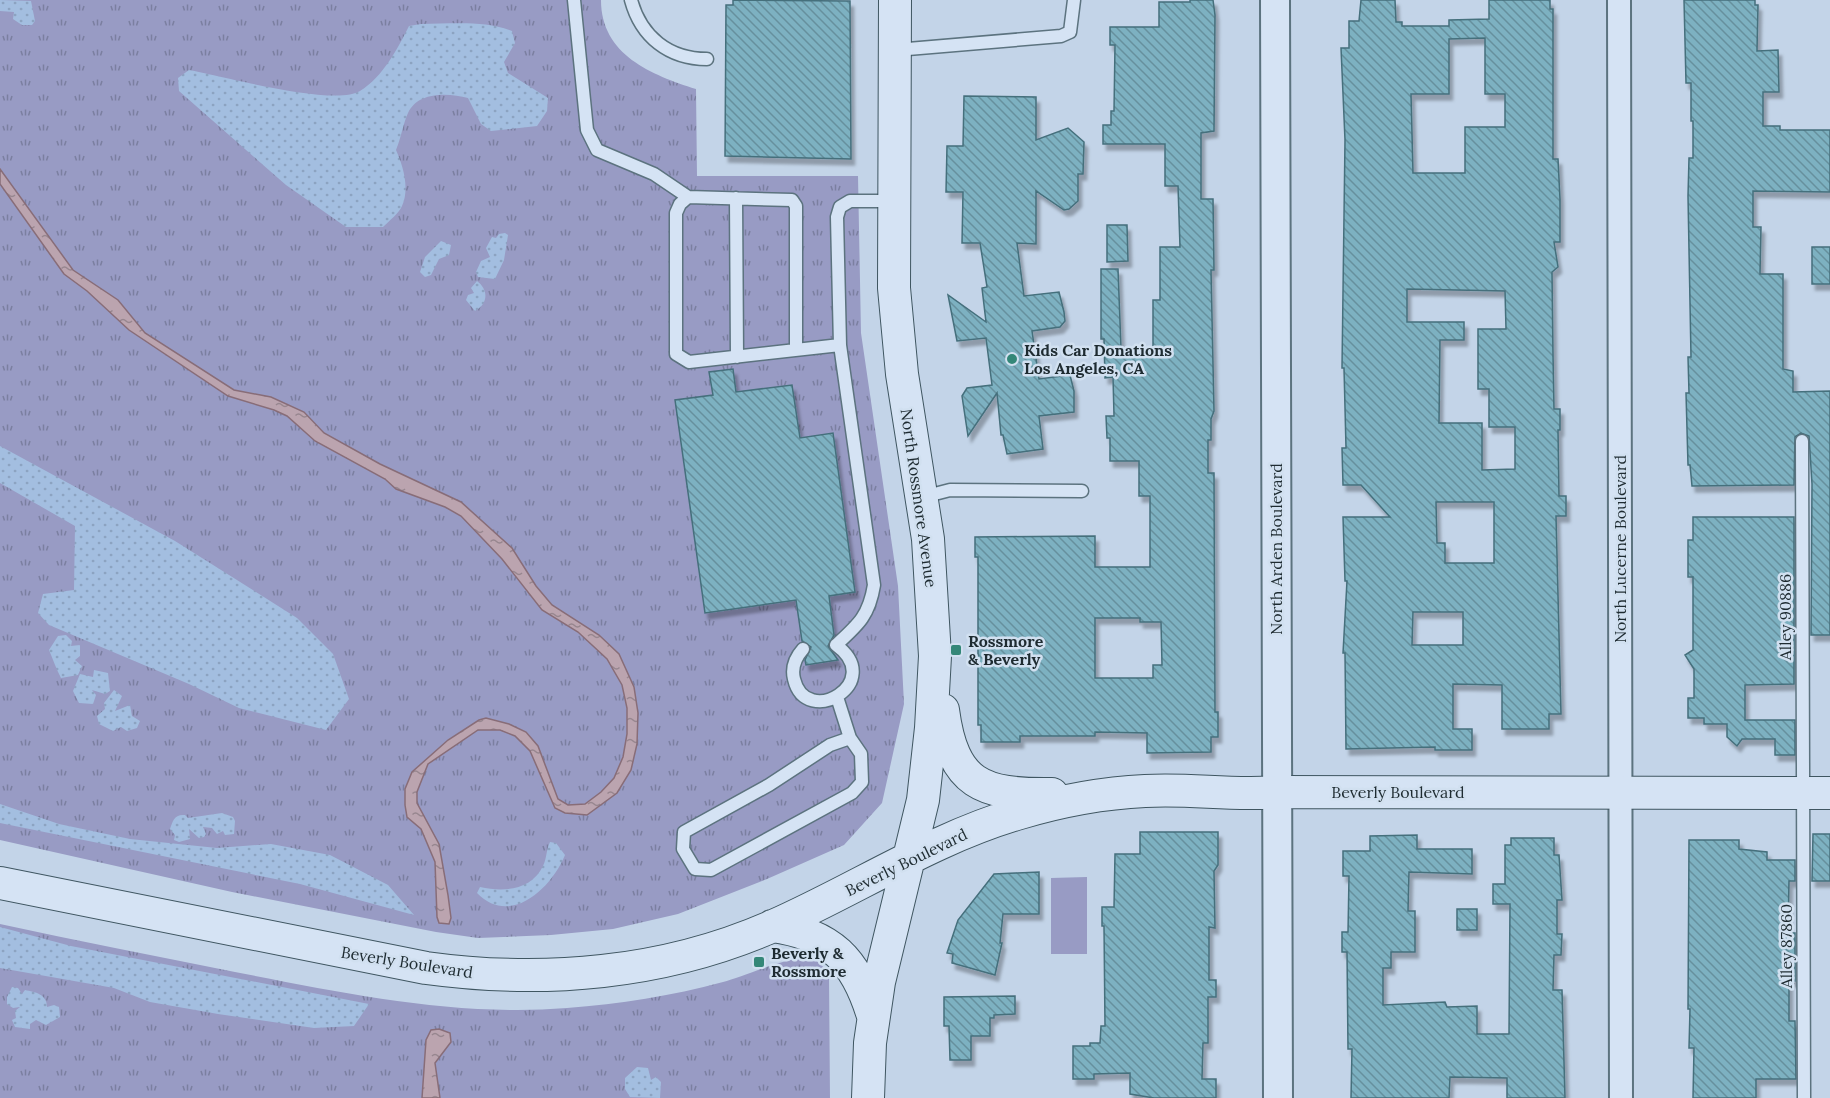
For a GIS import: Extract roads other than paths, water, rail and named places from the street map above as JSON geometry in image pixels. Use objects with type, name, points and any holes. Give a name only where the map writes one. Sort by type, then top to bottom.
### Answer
[{"type":"main road","name":"North Rossmore Avenue","points":[[868,1098],[873,1016],[907,861],[923,800],[935,656],[932,578],[897,331],[893,201],[895,0]]},
{"type":"main road","points":[[935,656],[951,751],[962,769],[978,783],[998,792],[1019,795],[1146,791]]},
{"type":"main road","name":"Beverly Boulevard","points":[[0,883],[377,959],[465,973],[533,976],[596,973],[641,966],[722,946],[772,926],[956,836],[1019,813],[1057,803],[1146,791],[1257,794],[1277,792],[1816,793]]},
{"type":"main road","points":[[772,926],[796,930],[819,938],[838,952],[855,970],[866,991],[873,1016]]},
{"type":"street","name":"North Arden Boulevard","points":[[1275,0],[1278,1098]]},
{"type":"street","name":"North Lucerne Boulevard","points":[[1619,0],[1621,1098]]},
{"type":"lane","points":[[574,0],[584,111],[591,142],[597,150],[654,174],[688,197],[784,198],[792,200],[796,206],[796,349]]},
{"type":"lane","points":[[631,0],[635,15],[657,44],[688,59],[707,58]]},
{"type":"lane","points":[[896,50],[1061,36],[1070,32],[1073,25],[1074,0]]},
{"type":"lane","points":[[688,197],[680,204],[676,213],[676,354],[689,362],[840,345]]},
{"type":"lane","points":[[736,198],[737,357]]},
{"type":"lane","points":[[803,649],[793,665],[795,684],[801,692],[818,701],[837,697],[844,692],[852,675],[849,658],[836,645],[860,623],[871,607],[874,585],[840,345],[837,217],[840,207],[850,201],[893,201]]},
{"type":"lane","name":"Alley 90886","points":[[1802,441],[1816,793]]},
{"type":"lane","points":[[922,498],[950,490],[1082,491]]},
{"type":"lane","points":[[837,697],[850,738],[861,754],[862,782],[852,793],[711,870],[695,869],[683,849],[684,832],[769,785],[830,745],[850,738]]},
{"type":"lane","name":"Alley 87860","points":[[1804,1098],[1816,793]]},
{"type":"water","points":[[0,169],[73,270],[118,300],[145,333],[234,390],[271,397],[304,412],[324,433],[380,464],[461,502],[512,548],[536,586],[552,605],[599,635],[619,654],[634,687],[638,713],[637,744],[631,770],[617,793],[587,815],[565,813],[555,808],[530,751],[515,736],[500,730],[478,730],[428,764],[417,792],[417,803],[439,844],[451,918],[449,924],[439,923],[437,917],[435,862],[421,829],[407,817],[405,789],[412,772],[448,740],[486,718],[509,724],[526,732],[538,746],[558,799],[568,805],[585,804],[614,778],[623,757],[627,734],[627,708],[622,685],[607,659],[578,632],[542,610],[502,559],[461,516],[445,507],[396,489],[385,479],[315,441],[287,416],[228,396],[129,330],[87,291],[64,274],[0,184]]},
{"type":"water","points":[[439,1029],[450,1033],[451,1042],[435,1063],[440,1098],[422,1098],[426,1040],[431,1030]]},
{"type":"place","name":"Kids Car Donations Los Angeles, CA","points":[[1012,359]]},
{"type":"place","name":"Rossmore & Beverly","points":[[956,650]]},
{"type":"place","name":"Beverly & Rossmore","points":[[759,962]]}]
